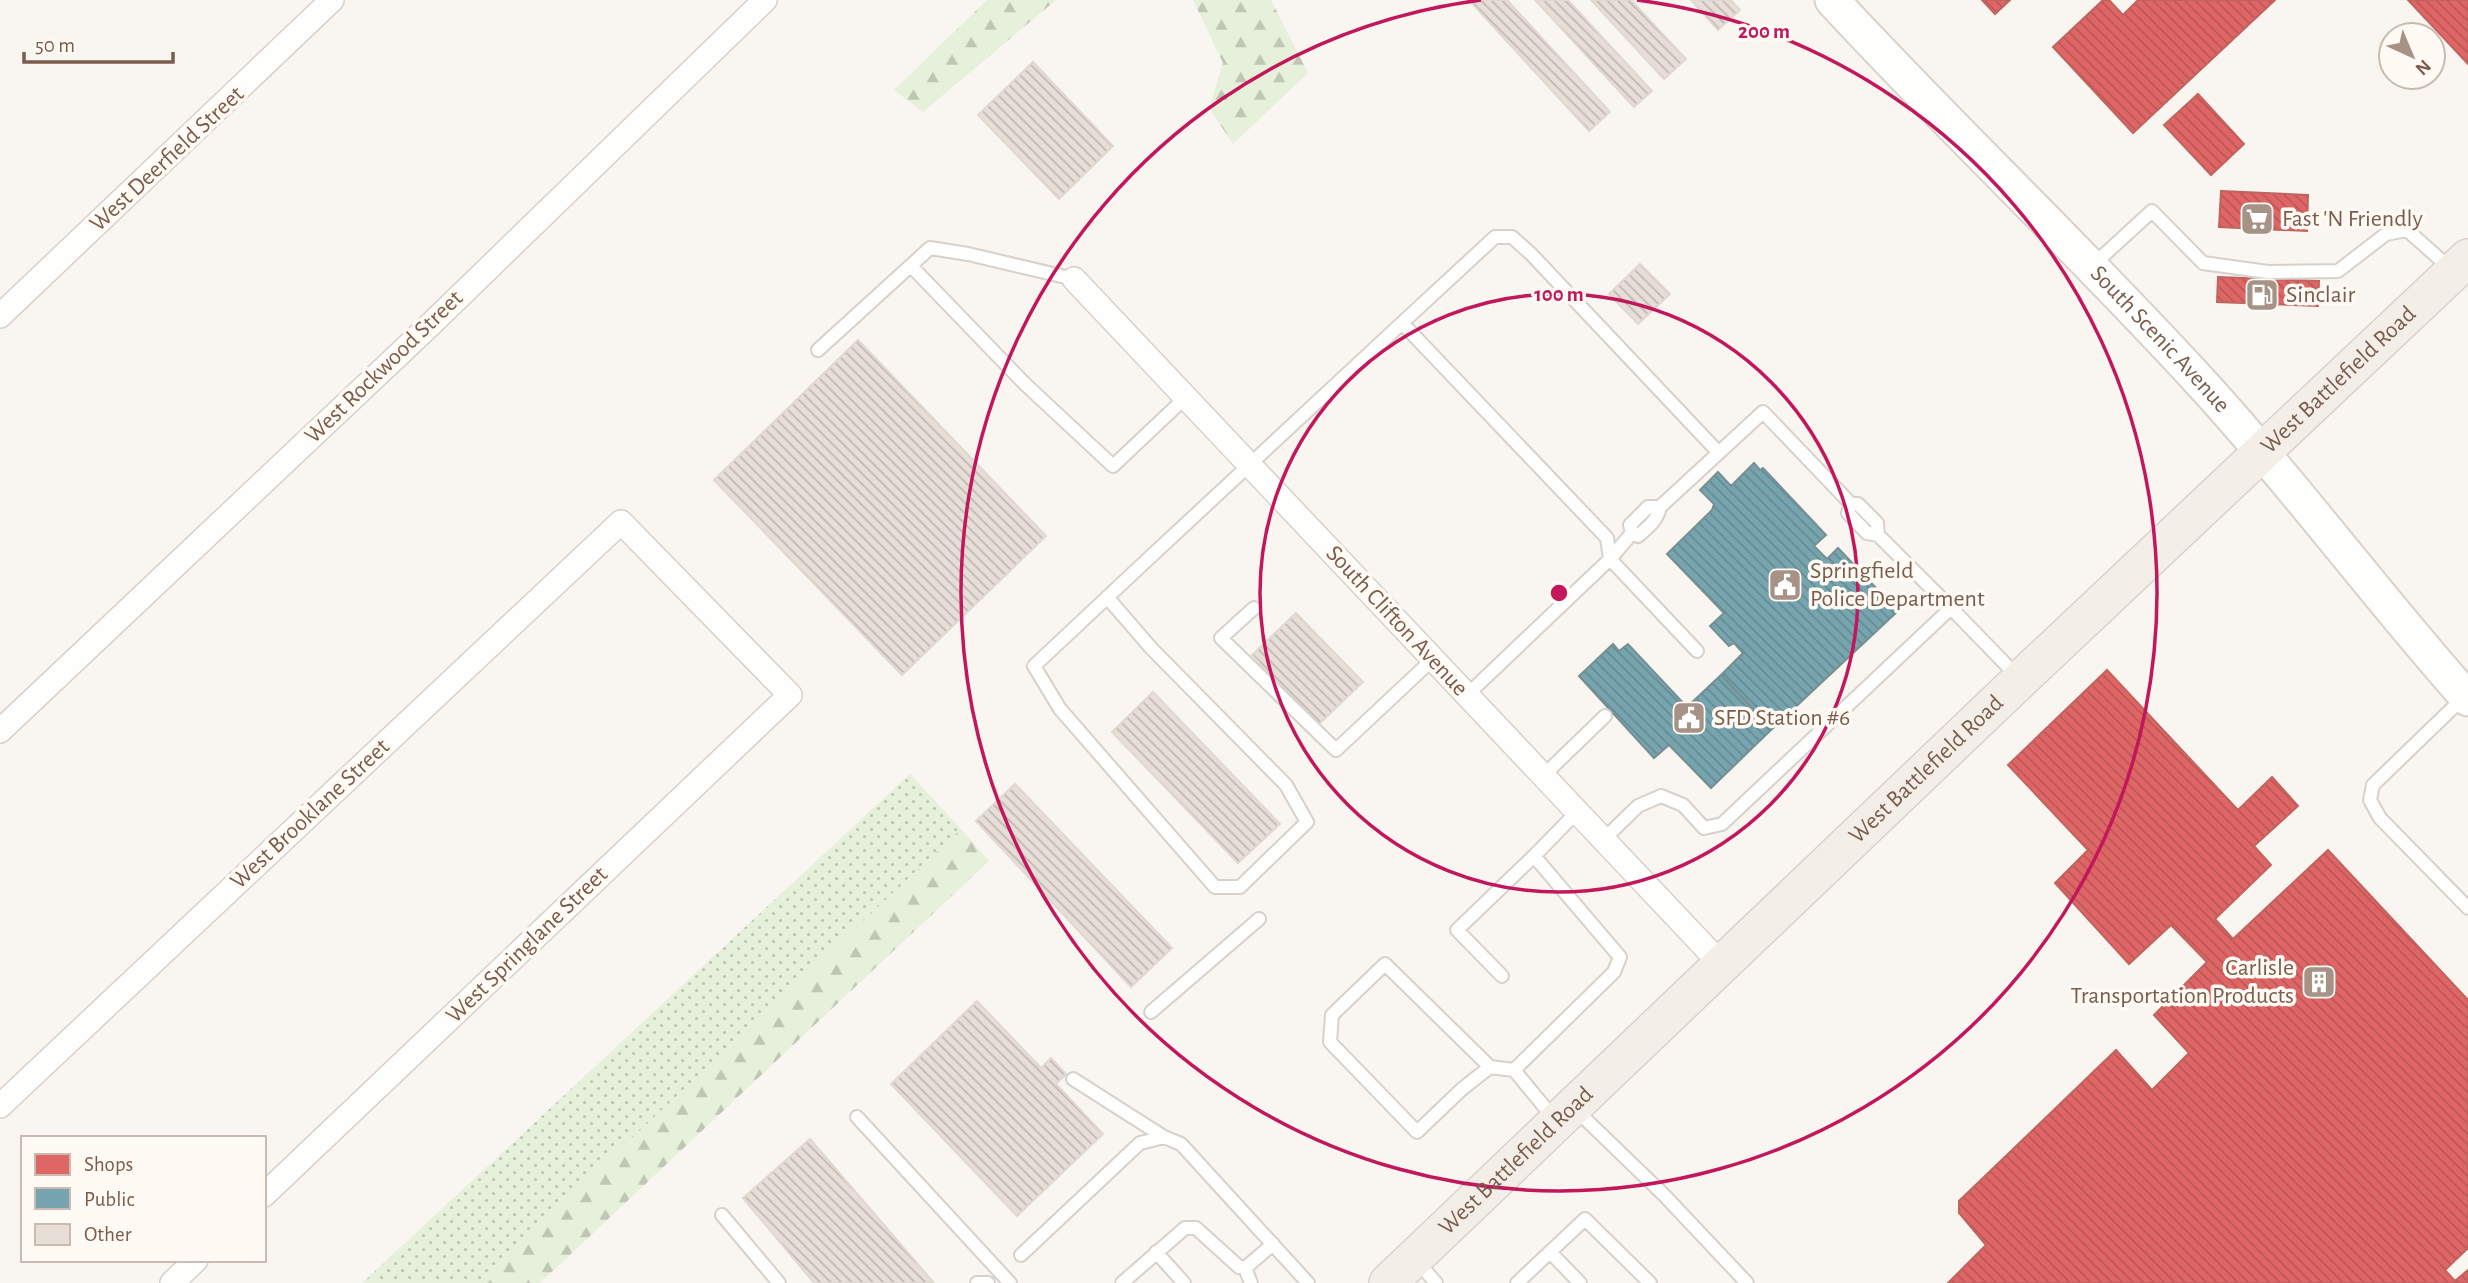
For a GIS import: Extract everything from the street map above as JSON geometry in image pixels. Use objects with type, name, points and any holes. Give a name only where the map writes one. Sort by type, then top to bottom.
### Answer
[{"type":"main road","name":"South Scenic Avenue","points":[[1832,0],[2207,390],[2464,688]]},
{"type":"main road","name":"West Battlefield Road","points":[[1388,1283],[1425,1271],[1565,1114],[2021,679],[2461,265]]},
{"type":"street","name":"West Deerfield Street","points":[[0,316],[332,0]]},
{"type":"street","name":"West Rockwood Street","points":[[0,731],[439,315],[765,0]]},
{"type":"street","name":"South Clifton Avenue","points":[[1074,279],[1721,964]]},
{"type":"street","name":"West Springlane Street","points":[[266,1193],[790,695],[621,522]]},
{"type":"street","name":"West Brooklane Street","points":[[0,1106],[621,522]]},
{"type":"street","points":[[172,1283],[193,1262]]},
{"type":"lane","points":[[2091,267],[2152,211],[2203,263],[2268,272],[2338,271],[2386,234],[2407,230],[2461,265]]},
{"type":"lane","points":[[1107,597],[1151,648],[1286,785],[1307,822],[1240,887],[1215,887],[1059,709],[1034,666],[1107,597],[1494,237],[1512,237],[1531,254],[1719,453]]},
{"type":"lane","points":[[818,350],[930,248],[968,254],[1074,279]]},
{"type":"lane","points":[[911,266],[1025,384],[1112,466],[1186,397]]},
{"type":"lane","points":[[1402,323],[1607,538],[1610,559],[1697,651]]},
{"type":"lane","points":[[1467,695],[1610,559],[1632,533],[1638,536],[1650,526],[1658,517],[1660,507],[1763,412],[1851,504],[1848,513],[1867,533],[1878,535],[2021,679]]},
{"type":"lane","points":[[1254,608],[1222,638],[1336,750],[1433,659]]},
{"type":"lane","points":[[1603,840],[1638,806],[1661,796],[1683,805],[1704,828],[1722,824],[1951,608]]},
{"type":"lane","points":[[2464,688],[2373,785],[2370,800],[2380,818],[2468,908]]},
{"type":"lane","points":[[1543,776],[1605,716]]},
{"type":"lane","points":[[1502,976],[1457,930],[1577,812]]},
{"type":"lane","points":[[1514,1070],[1614,972],[1620,957],[1534,856]]},
{"type":"lane","points":[[1150,1012],[1259,919]]},
{"type":"lane","points":[[1490,1067],[1462,1089],[1417,1132],[1330,1042],[1332,1015],[1385,964],[1490,1067],[1514,1070],[1664,1195],[1747,1283]]},
{"type":"lane","points":[[1073,1079],[1164,1137],[1181,1144],[1308,1283]]},
{"type":"lane","points":[[857,1117],[1010,1283]]},
{"type":"lane","points":[[1021,1255],[1140,1143],[1164,1137]]},
{"type":"lane","points":[[722,1216],[779,1283]]},
{"type":"lane","points":[[1517,1283],[1585,1219],[1650,1283]]},
{"type":"lane","points":[[1122,1283],[1185,1228],[1196,1228],[1238,1267],[1245,1268],[1273,1244]]},
{"type":"lane","points":[[1156,1252],[1184,1283]]},
{"type":"lane","points":[[1550,1252],[1580,1283]]},
{"type":"lane","points":[[1245,1268],[1251,1283]]},
{"type":"lane","points":[[977,1283],[988,1283]]},
{"type":"green space","points":[[987,0],[1056,0],[923,112],[894,90]]},
{"type":"green space","points":[[1193,0],[1271,0],[1308,73],[1233,144],[1209,108],[1223,63]]},
{"type":"green space","points":[[910,774],[961,829],[478,1283],[362,1283]]},
{"type":"green space","points":[[961,829],[989,861],[540,1283],[478,1283]]},
{"type":"building: Shops","points":[[1982,0],[2010,0],[1995,14]]},
{"type":"building: Shops","points":[[2103,0],[2109,0],[2123,15],[2138,0],[2275,0],[2133,133],[2053,47]]},
{"type":"building: Shops","points":[[2408,0],[2468,0],[2468,64],[2447,42],[2447,21],[2428,21]]},
{"type":"building: Shops","points":[[2198,94],[2244,144],[2211,175],[2164,125]]},
{"type":"building: Shops","points":[[2221,191],[2308,195],[2307,231],[2219,227]]},
{"type":"building: Shops","points":[[2218,277],[2319,281],[2318,306],[2217,302]]},
{"type":"building: Shops","name":"Carlisle Transportation Products","points":[[2107,670],[2238,810],[2272,777],[2298,806],[2254,846],[2271,865],[2215,919],[2233,939],[2328,850],[2468,1000],[2468,1248],[2445,1270],[2455,1281],[2468,1270],[2468,1283],[1948,1283],[1986,1245],[1959,1213],[1959,1201],[2116,1050],[2152,1090],[2189,1053],[2154,1015],[2207,962],[2171,925],[2129,964],[2055,883],[2088,850],[2008,765]]},
{"type":"building: Public","name":"Springfield Police Department","points":[[1754,463],[1760,470],[1763,468],[1826,535],[1814,546],[1827,559],[1838,548],[1898,611],[1772,729],[1721,675],[1743,653],[1734,643],[1729,646],[1710,626],[1724,613],[1667,554],[1712,510],[1714,504],[1700,490],[1718,472],[1731,486]]},
{"type":"building: Public","name":"SFD Station #6","points":[[1613,644],[1619,651],[1628,644],[1687,707],[1721,675],[1772,729],[1711,788],[1669,745],[1654,758],[1579,676]]},
{"type":"building: Other","points":[[1469,0],[1507,0],[1610,112],[1589,131]]},
{"type":"building: Other","points":[[1535,0],[1568,0],[1652,91],[1634,107]]},
{"type":"building: Other","points":[[1591,0],[1631,0],[1686,59],[1664,79]]},
{"type":"building: Other","points":[[1691,0],[1731,0],[1740,10],[1718,30]]},
{"type":"building: Other","points":[[1033,62],[1113,146],[1059,199],[978,115]]},
{"type":"building: Other","points":[[1640,264],[1670,294],[1638,324],[1609,294]]},
{"type":"building: Other","points":[[858,340],[1046,536],[902,675],[714,480]]},
{"type":"building: Other","points":[[1296,613],[1363,682],[1317,726],[1252,655]]},
{"type":"building: Other","points":[[1153,692],[1280,824],[1238,863],[1112,732]]},
{"type":"building: Other","points":[[1015,784],[1172,948],[1131,987],[976,821]]},
{"type":"building: Other","points":[[977,1001],[1041,1068],[1051,1058],[1066,1074],[1056,1084],[1103,1134],[1017,1216],[891,1084]]},
{"type":"building: Other","points":[[810,1139],[934,1283],[814,1283],[743,1198]]},
{"type":"place","name":"Fast 'N Friendly","points":[[2257,219]]},
{"type":"place","name":"Sinclair","points":[[2262,295]]},
{"type":"place","name":"Springfield Police Department","points":[[1785,585]]},
{"type":"place","name":"SFD Station #6","points":[[1689,718]]},
{"type":"place","name":"Carlisle Transportation Products","points":[[2319,982]]}]
